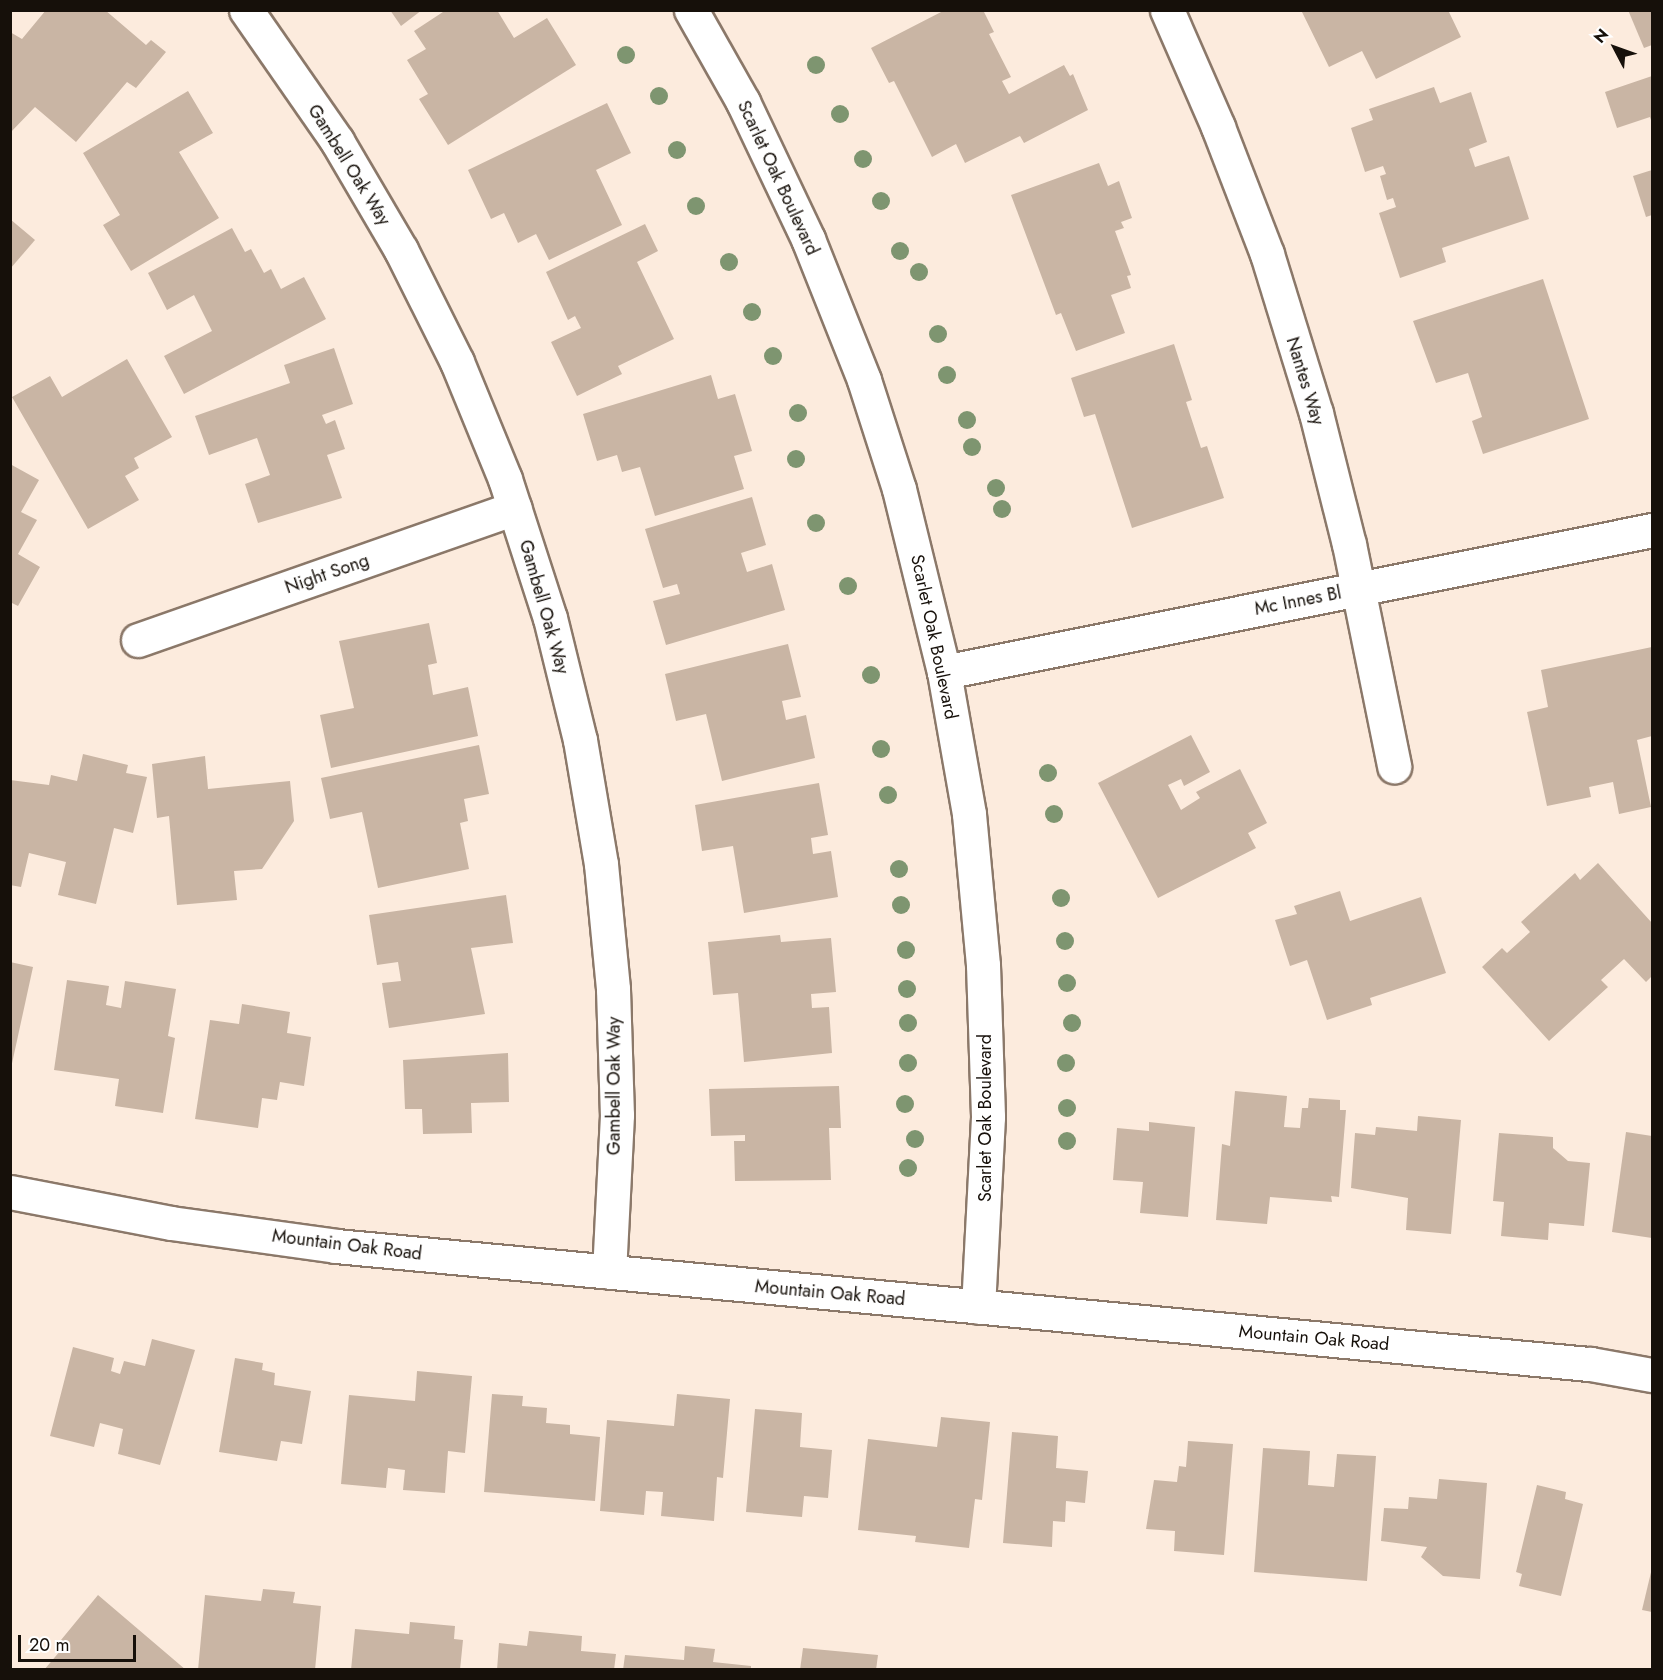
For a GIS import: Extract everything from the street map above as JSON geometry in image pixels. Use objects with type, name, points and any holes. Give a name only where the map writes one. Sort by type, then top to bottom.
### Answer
[{"type":"street","name":"Gambell Oak Way","points":[[246,10],[338,141],[401,250],[457,362],[515,508],[550,618],[580,740],[601,864],[613,989],[617,1115],[609,1272]]},
{"type":"street","name":"Scarlet Oak Boulevard","points":[[691,10],[743,102],[808,239],[864,380],[899,489],[944,672],[969,814],[983,965],[988,1117],[978,1306]]},
{"type":"street","name":"Nantes Way","points":[[1167,10],[1218,127],[1267,254],[1316,413],[1358,589],[1394,766]]},
{"type":"street","name":"Night Song","points":[[138,640],[515,508]]},
{"type":"street","name":"Mc Innes Bl","points":[[944,672],[1653,530]]},
{"type":"street","name":"Mountain Oak Road","points":[[10,1192],[171,1223],[336,1246],[1578,1363],[1653,1375]]},
{"type":"building","points":[[46,10],[105,10],[146,45],[151,40],[166,52],[136,88],[127,82],[76,142],[35,107],[10,133],[10,32],[22,39]]},
{"type":"building","points":[[390,10],[422,10],[401,26]]},
{"type":"building","points":[[446,10],[497,10],[514,38],[547,18],[576,65],[448,145],[419,99],[428,94],[407,60],[426,49],[414,31]]},
{"type":"building","points":[[945,10],[983,10],[994,32],[989,34],[1011,77],[1002,81],[1009,94],[1064,65],[1070,76],[1073,74],[1088,110],[1024,143],[1020,136],[965,163],[956,144],[932,157],[894,81],[889,83],[871,48]]},
{"type":"building","points":[[1301,10],[1448,10],[1461,37],[1376,79],[1362,51],[1329,67]]},
{"type":"building","points":[[1628,10],[1652,10],[1652,45],[1644,48]]},
{"type":"building","points":[[1652,76],[1652,123],[1650,117],[1617,128],[1605,92]]},
{"type":"building","points":[[1434,87],[1440,103],[1471,92],[1487,142],[1469,149],[1475,167],[1509,156],[1529,219],[1442,248],[1446,262],[1400,278],[1379,213],[1396,207],[1393,198],[1387,200],[1380,176],[1386,174],[1383,166],[1365,172],[1351,128],[1373,120],[1369,109]]},
{"type":"building","points":[[188,91],[213,133],[179,152],[219,218],[131,271],[103,225],[120,215],[83,153]]},
{"type":"building","points":[[607,103],[631,153],[596,170],[622,225],[549,260],[536,234],[518,243],[504,213],[491,219],[468,170]]},
{"type":"building","points":[[1099,163],[1108,186],[1119,181],[1132,218],[1121,222],[1124,228],[1115,231],[1131,275],[1127,276],[1131,288],[1111,295],[1125,333],[1076,351],[1061,313],[1056,315],[1011,195]]},
{"type":"building","points":[[1652,170],[1652,215],[1646,217],[1633,176]]},
{"type":"building","points":[[10,219],[35,240],[10,269]]},
{"type":"building","points":[[645,224],[658,251],[637,262],[674,339],[618,366],[622,374],[577,396],[551,342],[581,328],[575,316],[568,320],[546,272]]},
{"type":"building","points":[[232,228],[245,252],[251,249],[264,273],[271,269],[281,289],[304,277],[326,319],[184,394],[164,356],[212,331],[194,295],[167,310],[148,273]]},
{"type":"building","points":[[1543,279],[1589,419],[1483,454],[1472,421],[1482,417],[1468,373],[1436,383],[1413,321]]},
{"type":"building","points":[[1174,344],[1192,400],[1186,402],[1201,448],[1207,446],[1224,498],[1132,528],[1095,414],[1084,417],[1071,378]]},
{"type":"building","points":[[334,348],[353,404],[322,415],[326,424],[335,420],[345,449],[327,455],[342,498],[258,523],[245,484],[270,475],[257,438],[209,455],[195,416],[290,383],[284,365]]},
{"type":"building","points":[[127,359],[172,437],[134,458],[139,468],[125,476],[139,500],[88,529],[12,397],[50,376],[62,397]]},
{"type":"building","points":[[711,375],[718,399],[735,394],[752,451],[734,456],[744,489],[655,516],[640,467],[622,472],[617,455],[597,461],[583,414]]},
{"type":"building","points":[[10,464],[39,480],[21,512],[37,520],[18,554],[40,567],[18,606],[10,602]]},
{"type":"building","points":[[752,497],[766,545],[741,553],[747,572],[772,564],[785,610],[666,645],[653,601],[680,594],[677,584],[663,588],[645,529]]},
{"type":"building","points":[[429,623],[437,663],[428,665],[433,695],[468,687],[478,736],[331,768],[320,715],[354,708],[339,641]]},
{"type":"building","points":[[788,644],[801,697],[782,701],[786,720],[806,715],[815,758],[722,781],[706,714],[676,721],[665,674]]},
{"type":"building","points":[[1652,647],[1652,736],[1637,740],[1651,807],[1619,814],[1613,782],[1589,787],[1591,797],[1547,806],[1527,712],[1548,707],[1541,670]]},
{"type":"building","points":[[1191,735],[1210,772],[1184,786],[1181,779],[1168,785],[1181,810],[1200,798],[1196,792],[1240,769],[1267,823],[1248,833],[1256,848],[1158,898],[1098,783]]},
{"type":"building","points":[[479,745],[489,794],[464,799],[468,821],[460,823],[469,869],[378,888],[362,812],[330,819],[321,778]]},
{"type":"building","points":[[83,754],[128,765],[126,773],[147,777],[133,833],[114,828],[96,904],[58,895],[66,862],[29,853],[21,887],[10,885],[10,780],[49,785],[51,775],[77,781]]},
{"type":"building","points":[[205,756],[208,789],[290,781],[294,821],[262,869],[234,871],[237,900],[177,905],[169,816],[157,818],[152,764]]},
{"type":"building","points":[[819,783],[828,835],[811,838],[813,854],[831,851],[838,897],[744,913],[733,846],[702,851],[695,805]]},
{"type":"building","points":[[1598,863],[1652,923],[1652,976],[1646,982],[1624,959],[1601,980],[1608,987],[1549,1041],[1482,967],[1502,948],[1507,953],[1530,932],[1521,922],[1575,873],[1580,880]]},
{"type":"building","points":[[1340,891],[1350,921],[1421,897],[1446,973],[1370,998],[1372,1005],[1327,1020],[1307,960],[1290,966],[1275,920],[1297,914],[1294,906]]},
{"type":"building","points":[[506,895],[513,943],[471,948],[485,1014],[389,1028],[382,983],[401,981],[398,962],[377,965],[369,915]]},
{"type":"building","points":[[780,935],[781,942],[831,938],[836,992],[811,994],[812,1008],[829,1007],[832,1053],[744,1062],[738,993],[713,995],[708,942]]},
{"type":"building","points":[[10,962],[33,967],[11,1068],[10,1068]]},
{"type":"building","points":[[67,980],[109,986],[106,1005],[121,1008],[125,981],[176,989],[168,1036],[175,1038],[163,1113],[115,1106],[119,1079],[54,1070]]},
{"type":"building","points":[[242,1004],[290,1012],[287,1033],[311,1037],[304,1086],[280,1082],[277,1100],[262,1098],[258,1128],[195,1119],[210,1020],[239,1024]]},
{"type":"building","points":[[508,1053],[509,1102],[471,1103],[472,1133],[423,1134],[422,1109],[405,1109],[403,1060]]},
{"type":"building","points":[[839,1086],[841,1128],[829,1128],[831,1180],[735,1181],[734,1141],[745,1141],[745,1135],[711,1136],[709,1089]]},
{"type":"building","points":[[1235,1091],[1287,1096],[1284,1127],[1300,1128],[1302,1108],[1308,1108],[1309,1098],[1340,1100],[1340,1110],[1346,1110],[1339,1197],[1331,1196],[1332,1202],[1270,1197],[1267,1224],[1216,1220],[1222,1144],[1230,1146]]},
{"type":"building","points":[[1418,1116],[1461,1120],[1451,1234],[1406,1230],[1408,1198],[1351,1188],[1355,1133],[1375,1135],[1376,1127],[1417,1131]]},
{"type":"building","points":[[1149,1122],[1195,1127],[1188,1217],[1140,1213],[1143,1182],[1113,1180],[1117,1128],[1149,1131]]},
{"type":"building","points":[[1626,1132],[1652,1136],[1652,1238],[1612,1232]]},
{"type":"building","points":[[1499,1133],[1553,1137],[1553,1148],[1568,1161],[1590,1163],[1584,1226],[1549,1223],[1548,1240],[1501,1236],[1504,1202],[1493,1201]]},
{"type":"building","points":[[152,1339],[195,1350],[160,1465],[118,1454],[123,1429],[100,1423],[94,1447],[50,1436],[73,1347],[114,1358],[111,1371],[120,1374],[124,1361],[145,1366]]},
{"type":"building","points":[[235,1358],[263,1363],[262,1370],[275,1373],[274,1385],[311,1391],[302,1444],[281,1441],[277,1461],[219,1452]]},
{"type":"building","points":[[417,1371],[472,1376],[465,1453],[448,1451],[445,1493],[403,1490],[405,1470],[388,1468],[386,1488],[341,1484],[349,1395],[415,1401]]},
{"type":"building","points":[[492,1394],[523,1396],[522,1406],[547,1408],[546,1423],[570,1425],[570,1434],[600,1437],[595,1501],[484,1492]]},
{"type":"building","points":[[677,1394],[730,1399],[723,1478],[717,1477],[714,1521],[661,1516],[663,1492],[646,1491],[644,1515],[600,1511],[607,1420],[674,1426]]},
{"type":"building","points":[[755,1409],[802,1413],[800,1447],[832,1450],[828,1498],[804,1496],[802,1517],[746,1512]]},
{"type":"building","points":[[941,1417],[990,1422],[982,1500],[975,1499],[969,1548],[915,1542],[916,1536],[858,1530],[868,1439],[937,1447]]},
{"type":"building","points":[[1012,1432],[1058,1436],[1056,1468],[1088,1471],[1085,1503],[1066,1501],[1065,1522],[1053,1521],[1052,1547],[1003,1543]]},
{"type":"building","points":[[1188,1441],[1233,1444],[1224,1555],[1174,1551],[1175,1531],[1146,1529],[1154,1480],[1177,1482],[1179,1466],[1186,1467]]},
{"type":"building","points":[[1263,1448],[1310,1451],[1308,1485],[1334,1487],[1337,1454],[1376,1456],[1367,1581],[1254,1572]]},
{"type":"building","points":[[1439,1479],[1487,1483],[1480,1579],[1443,1576],[1421,1557],[1427,1547],[1381,1541],[1384,1508],[1408,1509],[1409,1497],[1437,1499]]},
{"type":"building","points":[[1537,1485],[1566,1492],[1565,1499],[1583,1504],[1561,1596],[1519,1586],[1522,1574],[1516,1572]]},
{"type":"building","points":[[1652,1568],[1652,1612],[1642,1610]]},
{"type":"building","points":[[263,1589],[295,1592],[293,1603],[321,1606],[315,1670],[198,1670],[205,1595],[261,1601]]},
{"type":"building","points":[[98,1595],[186,1670],[44,1670],[66,1644],[61,1640]]},
{"type":"building","points":[[410,1622],[455,1626],[454,1639],[463,1640],[460,1670],[351,1670],[355,1629],[409,1634]]},
{"type":"building","points":[[529,1631],[582,1636],[581,1651],[616,1654],[614,1670],[497,1670],[499,1643],[527,1646]]},
{"type":"building","points":[[685,1646],[715,1649],[713,1662],[751,1666],[751,1670],[623,1670],[625,1655],[684,1660]]},
{"type":"building","points":[[803,1648],[878,1655],[876,1670],[800,1670]]}]
